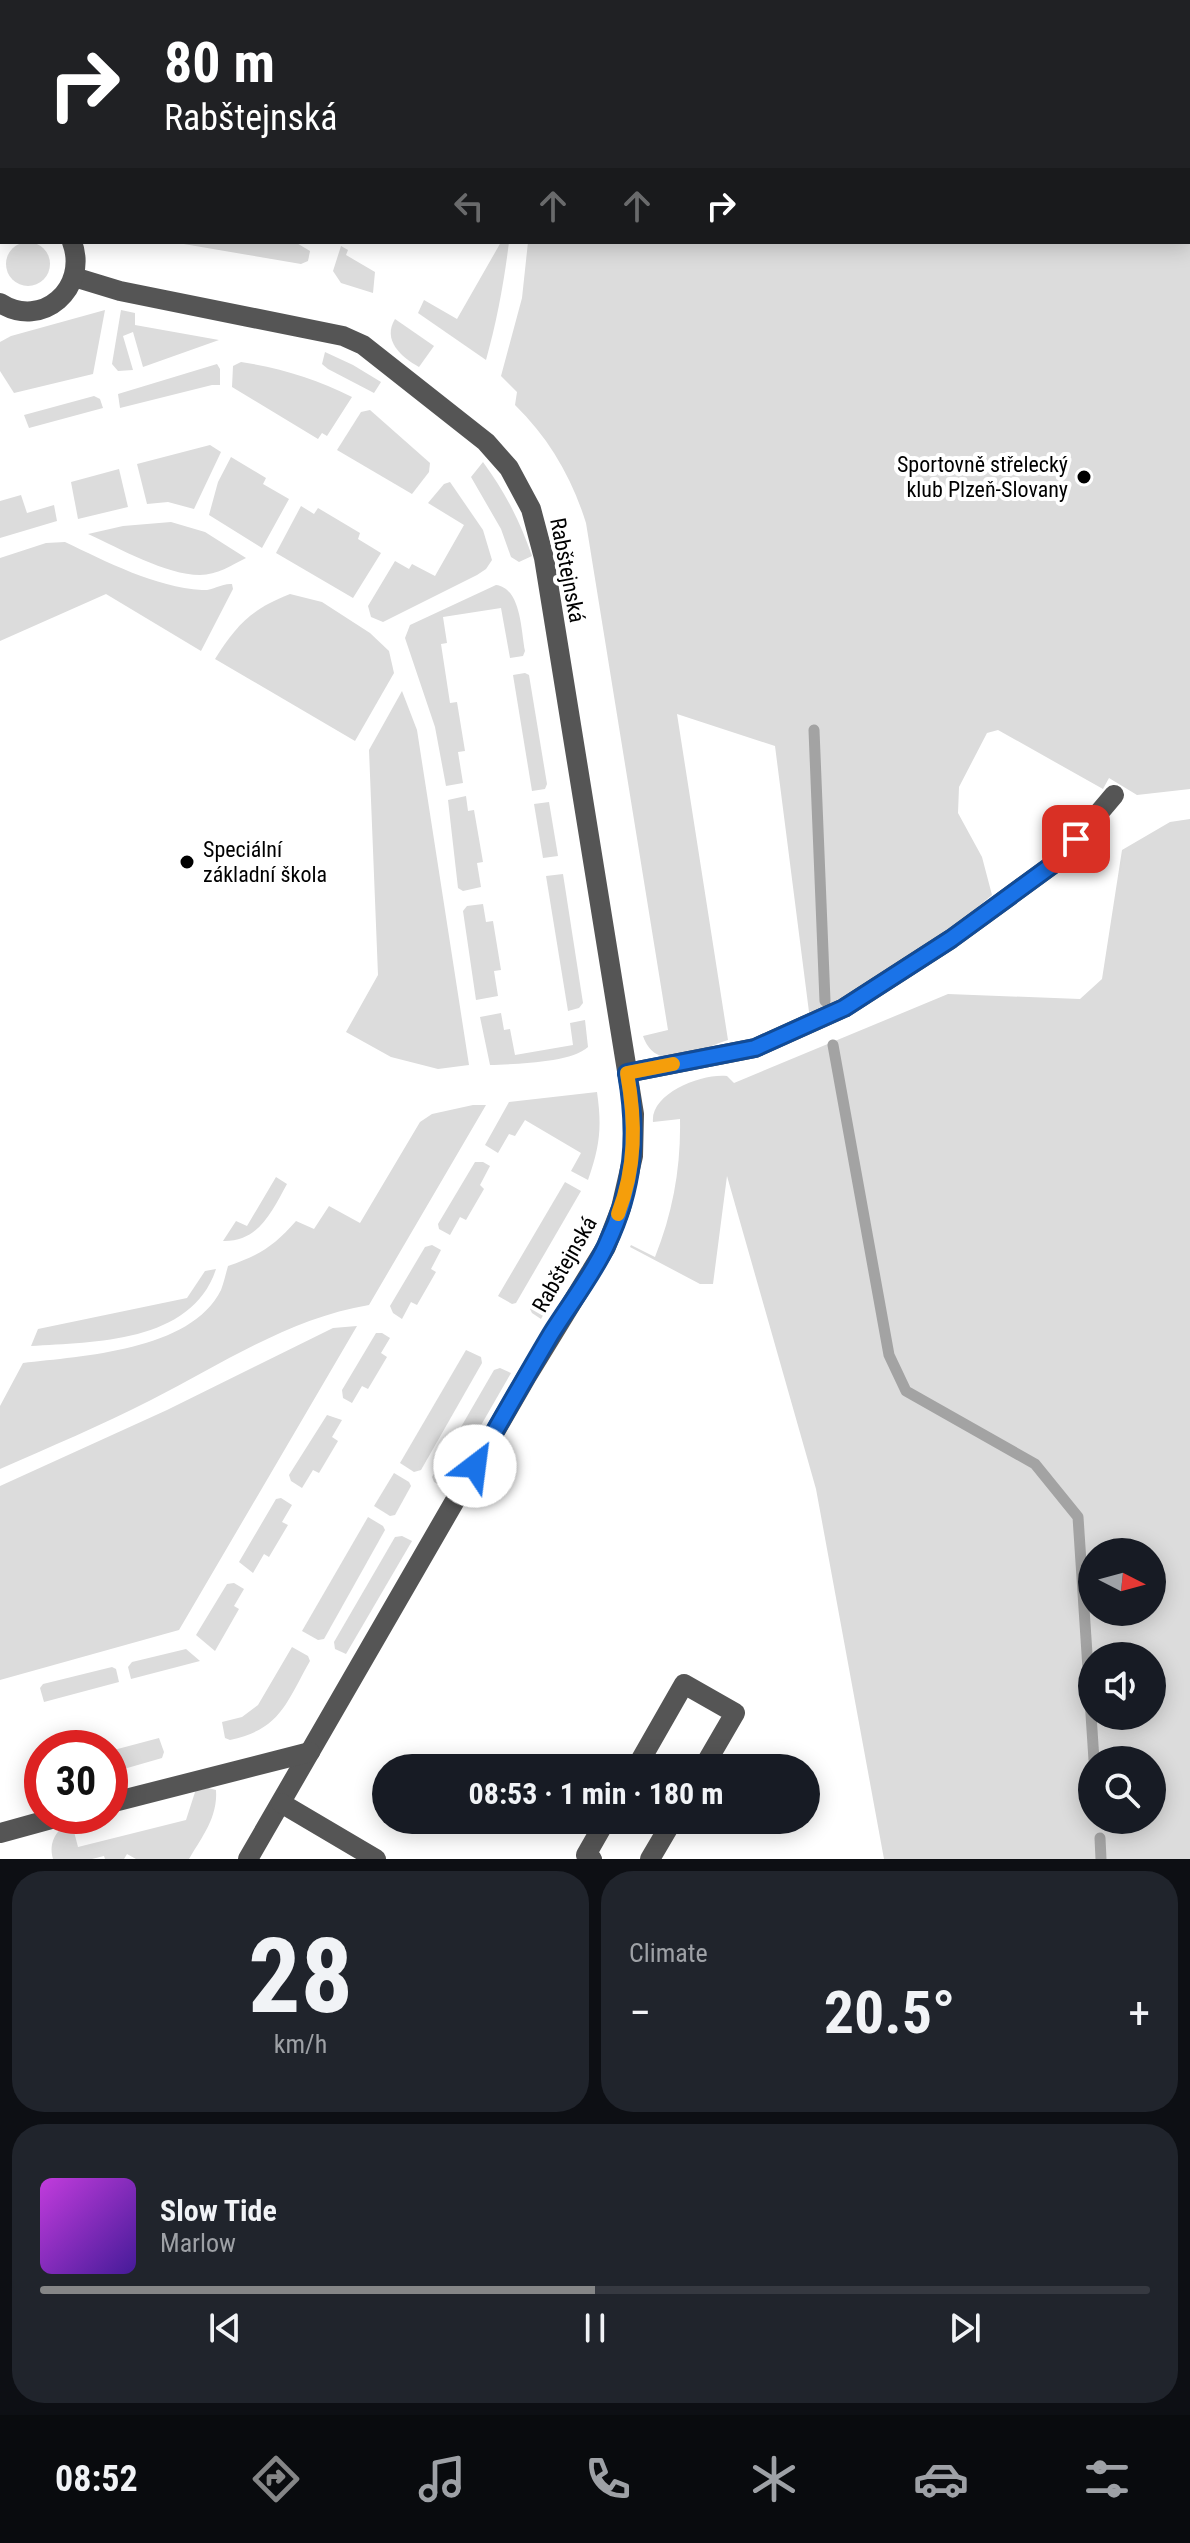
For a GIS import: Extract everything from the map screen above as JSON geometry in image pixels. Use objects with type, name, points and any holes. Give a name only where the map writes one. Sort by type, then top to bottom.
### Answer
[{"type":"street","points":[[0,303],[20,311],[46,309],[61,299],[74,277],[76,259],[72,244]]},
{"type":"street","name":"Rabštejnská","points":[[74,277],[120,291],[343,336],[363,345],[486,442],[509,468],[531,509],[544,558],[634,1114],[633,1156],[621,1208],[606,1247],[552,1334],[248,1859]]},
{"type":"street","points":[[627,1073],[755,1048],[844,1008],[951,939],[1059,860],[1114,795]]},
{"type":"street","points":[[644,1754],[684,1684],[735,1713],[711,1754]]},
{"type":"street","points":[[128,1798],[310,1752]]},
{"type":"street","points":[[281,1803],[376,1859]]},
{"type":"street","points":[[0,1833],[24,1826]]},
{"type":"street","points":[[592,1859],[586,1855],[598,1834]]},
{"type":"street","points":[[650,1859],[665,1834]]},
{"type":"shaded area","points":[[18,244],[38,244],[49,256],[49,272],[36,285],[20,285],[7,272],[7,256]]},
{"type":"shaded area","points":[[184,244],[298,244],[310,251],[308,261],[301,264]]},
{"type":"shaded area","points":[[500,244],[509,244],[500,301],[486,360],[418,313],[424,300],[457,319]]},
{"type":"shaded area","points":[[528,244],[1190,244],[1190,789],[1137,795],[1109,778],[1103,789],[998,730],[987,733],[959,787],[958,813],[982,857],[992,895],[967,916],[839,1005],[809,1012],[775,746],[677,714],[728,1040],[680,1056],[658,1055],[649,1048],[643,1036],[668,1030],[586,523],[574,490],[558,460],[515,405],[517,392],[501,376],[522,298]]},
{"type":"shaded area","points":[[341,246],[348,250],[346,255],[375,272],[373,293],[341,283],[333,271]]},
{"type":"shaded area","points":[[105,310],[93,374],[14,393],[0,371],[0,342],[11,336]]},
{"type":"shaded area","points":[[121,310],[135,313],[135,325],[219,340],[143,367],[133,332],[123,336],[133,370],[118,371],[112,364]]},
{"type":"shaded area","points":[[395,319],[434,346],[419,367],[400,353],[392,341]]},
{"type":"shaded area","points":[[325,352],[381,382],[374,393],[322,364]]},
{"type":"shaded area","points":[[241,362],[298,375],[352,397],[327,436],[322,433],[318,439],[232,387],[233,366]]},
{"type":"shaded area","points":[[217,364],[220,385],[120,408],[118,394]]},
{"type":"shaded area","points":[[94,396],[100,399],[103,408],[29,428],[24,415]]},
{"type":"shaded area","points":[[370,410],[430,463],[429,472],[412,494],[337,450],[361,412]]},
{"type":"shaded area","points":[[210,445],[221,452],[194,509],[168,502],[147,504],[137,464]]},
{"type":"shaded area","points":[[231,457],[266,478],[263,484],[289,499],[262,548],[209,515],[218,482]]},
{"type":"shaded area","points":[[483,462],[511,507],[532,556],[519,562],[511,557],[501,529],[471,477]]},
{"type":"shaded area","points":[[119,469],[128,507],[78,519],[71,482]]},
{"type":"shaded area","points":[[450,482],[483,530],[492,560],[477,575],[383,622],[371,617],[368,606],[395,561],[409,569],[412,564],[435,576],[464,525],[428,503],[444,484]]},
{"type":"shaded area","points":[[21,495],[27,513],[54,505],[57,521],[0,538],[0,501]]},
{"type":"shaded area","points":[[301,506],[314,514],[318,508],[360,533],[358,539],[381,553],[353,598],[276,553]]},
{"type":"shaded area","points":[[171,522],[205,532],[246,558],[212,573],[187,574],[143,560],[88,534],[123,526]]},
{"type":"shaded area","points":[[65,542],[167,584],[202,590],[232,584],[233,589],[201,651],[106,594],[0,641],[0,558],[46,543]]},
{"type":"shaded area","points":[[496,585],[511,594],[515,602],[525,651],[523,656],[510,658],[501,608],[443,617],[447,643],[441,644],[450,703],[457,702],[465,751],[458,752],[463,783],[446,786],[435,727],[405,638],[410,625]]},
{"type":"shaded area","points":[[290,594],[322,602],[370,633],[389,651],[394,673],[355,741],[215,659],[246,619]]},
{"type":"shaded area","points":[[513,675],[529,675],[547,784],[545,789],[532,791]]},
{"type":"shaded area","points":[[402,691],[417,730],[469,1065],[438,1069],[391,1057],[346,1032],[378,975],[369,750]]},
{"type":"shaded area","points":[[466,796],[468,811],[474,810],[483,862],[477,863],[481,887],[463,891],[458,888],[448,800]]},
{"type":"shaded area","points":[[549,802],[558,856],[543,858],[534,804]]},
{"type":"shaded area","points":[[1190,819],[1190,1859],[884,1859],[816,1489],[727,1176],[713,1284],[700,1284],[630,1247],[655,1257],[675,1189],[680,1119],[653,1122],[654,1112],[669,1094],[692,1082],[727,1076],[734,1083],[948,994],[1080,999],[1102,979],[1122,850],[1170,822]]},
{"type":"shaded area","points":[[563,874],[583,1003],[579,1008],[568,1011],[546,876]]},
{"type":"shaded area","points":[[483,904],[486,922],[493,921],[501,970],[494,971],[498,996],[476,1000],[463,911],[467,906]]},
{"type":"shaded area","points":[[501,1013],[504,1030],[510,1029],[515,1055],[573,1045],[570,1023],[585,1020],[588,1047],[556,1059],[490,1065],[480,1017]]},
{"type":"shaded area","points":[[597,1092],[599,1136],[588,1180],[571,1171],[581,1153],[525,1120],[515,1136],[509,1134],[498,1153],[485,1145],[509,1102]]},
{"type":"shaded area","points":[[486,1105],[369,1305],[340,1311],[284,1331],[132,1409],[0,1469],[0,1406],[23,1363],[132,1347],[186,1326],[206,1310],[221,1290],[228,1266],[266,1249],[296,1221],[314,1229],[329,1206],[360,1223],[420,1122],[432,1114]]},
{"type":"shaded area","points":[[475,1162],[490,1166],[480,1185],[484,1189],[466,1220],[460,1217],[450,1235],[439,1229],[438,1224]]},
{"type":"shaded area","points":[[276,1177],[287,1184],[263,1223],[246,1236],[223,1241],[236,1221],[247,1226]]},
{"type":"shaded area","points":[[565,1182],[581,1191],[516,1303],[512,1304],[498,1296]]},
{"type":"shaded area","points":[[575,1239],[583,1243],[541,1319],[530,1309],[569,1242]]},
{"type":"shaded area","points":[[432,1245],[441,1250],[431,1269],[436,1272],[417,1305],[411,1302],[402,1319],[393,1313],[390,1306],[425,1247]]},
{"type":"shaded area","points":[[216,1269],[204,1293],[186,1312],[164,1325],[111,1339],[31,1346],[38,1329],[187,1298],[205,1271]]},
{"type":"shaded area","points":[[357,1326],[179,1630],[0,1680],[0,1486],[167,1410],[333,1328]]},
{"type":"shaded area","points":[[376,1333],[390,1338],[381,1353],[387,1357],[368,1389],[362,1386],[352,1403],[343,1398],[342,1390]]},
{"type":"shaded area","points":[[466,1350],[481,1357],[482,1363],[421,1470],[414,1472],[400,1463]]},
{"type":"shaded area","points":[[500,1368],[511,1373],[445,1488],[434,1482],[432,1477],[494,1370]]},
{"type":"shaded area","points":[[327,1415],[342,1420],[332,1437],[338,1441],[319,1473],[313,1470],[302,1488],[291,1481],[289,1475]]},
{"type":"shaded area","points":[[394,1473],[411,1486],[395,1515],[390,1516],[374,1506]]},
{"type":"shaded area","points":[[281,1498],[292,1505],[282,1522],[288,1525],[269,1557],[264,1554],[253,1573],[239,1562],[276,1499]]},
{"type":"shaded area","points":[[368,1517],[385,1530],[324,1639],[318,1640],[302,1631]]},
{"type":"shaded area","points":[[402,1536],[412,1541],[346,1654],[335,1649],[334,1642],[395,1537]]},
{"type":"shaded area","points":[[234,1583],[244,1589],[234,1606],[239,1609],[215,1651],[196,1635],[227,1584]]},
{"type":"shaded area","points":[[292,1647],[308,1656],[310,1661],[288,1702],[261,1729],[230,1740],[225,1738],[222,1722],[242,1717],[258,1705]]},
{"type":"shaded area","points":[[186,1649],[200,1661],[131,1679],[128,1667],[132,1662]]},
{"type":"shaded area","points":[[112,1667],[116,1669],[119,1682],[44,1702],[40,1688],[43,1684]]},
{"type":"shaded area","points":[[159,1738],[164,1752],[162,1758],[128,1768],[128,1746]]},
{"type":"shaded area","points":[[196,1789],[216,1790],[216,1800],[208,1826],[189,1859],[136,1859],[127,1854],[124,1859],[105,1859],[104,1856],[53,1859],[52,1847],[57,1834],[75,1834],[78,1847],[186,1820]]},
{"type":"waterway","points":[[814,730],[825,1001]]},
{"type":"waterway","points":[[833,1045],[889,1355],[906,1391],[1035,1464],[1078,1517],[1093,1746]]},
{"type":"waterway","points":[[1100,1838],[1101,1859]]},
{"type":"slow traffic","points":[[618,1214],[633,1156],[634,1114],[627,1073],[673,1064]]},
{"type":"place","name":"Sportovně střelecký klub Plzeň-Slovany","points":[[1084,477]]},
{"type":"place","name":"Speciální základní škola","points":[[187,862]]},
{"type":"route","points":[[475,1466],[606,1247],[621,1208],[633,1156],[634,1114],[627,1073],[755,1048],[844,1008],[951,939],[1059,860],[1076,839]]}]
